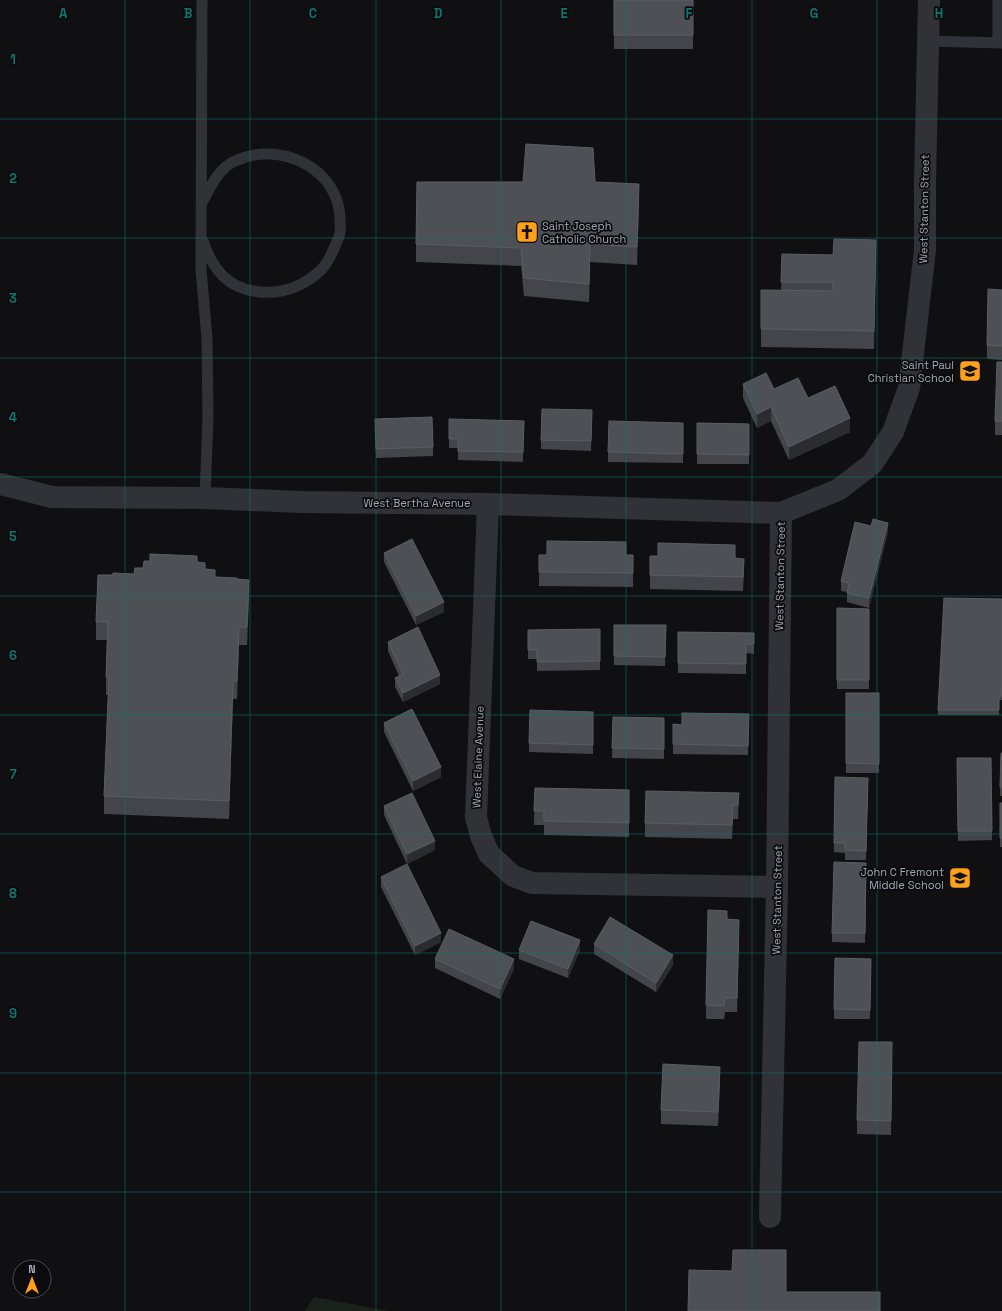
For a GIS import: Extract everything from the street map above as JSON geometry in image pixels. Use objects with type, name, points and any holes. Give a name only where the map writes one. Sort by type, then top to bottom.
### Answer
[{"type":"street","name":"West Stanton Street","points":[[770,1217],[777,887],[781,513],[838,490],[872,464],[893,432],[909,388],[925,250],[929,0]]},
{"type":"street","name":"West Bertha Avenue","points":[[0,484],[52,497],[205,498],[301,502],[488,504],[781,513]]},
{"type":"street","name":"West Elaine Avenue","points":[[488,504],[476,817],[481,836],[489,854],[513,876],[532,883],[777,887]]},
{"type":"lane","points":[[202,0],[201,269],[207,339],[208,417],[205,498]]},
{"type":"lane","points":[[928,42],[1000,43],[998,0]]},
{"type":"lane","points":[[201,205],[212,183],[222,171],[234,161],[250,156],[267,154],[297,160],[322,175],[330,185],[338,200],[340,215],[340,232],[326,265],[314,276],[298,287],[283,291],[267,292],[248,290],[236,286],[223,276],[213,263],[201,236]]},
{"type":"shaded area","points":[[314,1297],[389,1311],[305,1311]]},
{"type":"building","points":[[614,0],[693,0],[693,35],[614,35]]},
{"type":"building","name":"Saint Joseph Catholic Church","points":[[526,144],[593,148],[595,182],[639,184],[637,247],[590,244],[589,284],[524,278],[521,248],[416,244],[417,182],[523,182]]},
{"type":"building","points":[[834,239],[876,240],[874,331],[761,329],[761,290],[833,291],[833,282],[781,282],[782,254],[833,255]]},
{"type":"building","points":[[988,289],[1002,290],[1002,346],[987,345]]},
{"type":"building","points":[[997,362],[1002,362],[1002,421],[995,421]]},
{"type":"building","points":[[766,373],[774,389],[798,378],[808,398],[835,386],[850,418],[789,447],[771,407],[757,414],[743,384]]},
{"type":"building","points":[[542,409],[592,410],[591,441],[541,440]]},
{"type":"building","points":[[432,417],[433,447],[376,449],[375,419]]},
{"type":"building","points":[[449,419],[524,421],[523,452],[458,451],[458,439],[449,439]]},
{"type":"building","points":[[609,421],[683,423],[683,454],[608,452]]},
{"type":"building","points":[[697,423],[749,424],[749,455],[697,454]]},
{"type":"building","points":[[873,519],[888,523],[869,598],[847,593],[849,583],[841,581],[855,522],[871,526]]},
{"type":"building","points":[[412,539],[444,602],[416,616],[384,553]]},
{"type":"building","points":[[547,541],[626,542],[626,555],[633,555],[633,573],[539,572],[539,555],[547,555]]},
{"type":"building","points":[[658,543],[735,545],[735,558],[744,559],[743,577],[650,575],[650,556],[658,556]]},
{"type":"building","points":[[150,554],[197,556],[197,562],[205,563],[205,569],[215,570],[215,577],[249,580],[247,627],[239,627],[237,681],[233,681],[229,801],[104,796],[109,677],[106,677],[108,622],[96,622],[98,575],[113,575],[113,573],[134,574],[135,568],[143,568],[144,561],[150,561]]},
{"type":"building","points":[[944,598],[1002,599],[1002,696],[999,696],[999,710],[938,710]]},
{"type":"building","points":[[837,608],[869,609],[869,680],[837,680]]},
{"type":"building","points":[[614,625],[666,625],[665,657],[614,656]]},
{"type":"building","points":[[418,627],[440,675],[403,693],[395,678],[403,674],[388,642]]},
{"type":"building","points":[[600,629],[600,661],[537,662],[537,649],[528,650],[528,630]]},
{"type":"building","points":[[678,632],[754,633],[754,644],[746,644],[746,664],[678,663]]},
{"type":"building","points":[[846,693],[879,693],[879,764],[846,763]]},
{"type":"building","points":[[412,709],[441,767],[413,781],[384,723]]},
{"type":"building","points":[[530,710],[593,712],[593,745],[529,743]]},
{"type":"building","points":[[682,713],[749,714],[748,746],[673,744],[673,724],[682,725]]},
{"type":"building","points":[[613,717],[664,718],[664,749],[612,748]]},
{"type":"building","points":[[1001,753],[1002,787],[1000,787]]},
{"type":"building","points":[[957,758],[991,758],[992,831],[958,831]]},
{"type":"building","points":[[835,777],[868,778],[866,851],[845,850],[845,843],[834,843]]},
{"type":"building","points":[[535,788],[629,790],[629,823],[544,821],[544,811],[534,811]]},
{"type":"building","points":[[646,791],[739,793],[738,805],[733,805],[732,825],[645,823]]},
{"type":"building","points":[[412,793],[435,841],[407,854],[384,806]]},
{"type":"building","points":[[1000,803],[1002,803],[1002,838],[1000,838]]},
{"type":"building","points":[[834,862],[866,863],[865,933],[832,933]]},
{"type":"building","points":[[407,864],[441,933],[415,946],[381,877]]},
{"type":"building","points":[[708,910],[727,911],[727,919],[739,920],[737,998],[725,998],[724,1006],[706,1005]]},
{"type":"building","points":[[610,917],[673,955],[656,983],[594,944]]},
{"type":"building","points":[[531,921],[580,940],[568,969],[519,950]]},
{"type":"building","points":[[449,929],[514,959],[500,989],[435,959]]},
{"type":"building","points":[[835,958],[871,959],[870,1010],[834,1009]]},
{"type":"building","points":[[859,1042],[892,1042],[891,1121],[857,1120]]},
{"type":"building","points":[[663,1064],[720,1067],[718,1112],[661,1110]]},
{"type":"building","points":[[733,1250],[786,1250],[786,1292],[880,1292],[880,1311],[688,1311],[689,1270],[732,1271]]},
{"type":"place","name":"Saint Joseph Catholic Church","points":[[527,232]]},
{"type":"place","name":"Saint Paul Christian School","points":[[970,371]]},
{"type":"place","name":"John C Fremont Middle School","points":[[960,878]]}]
